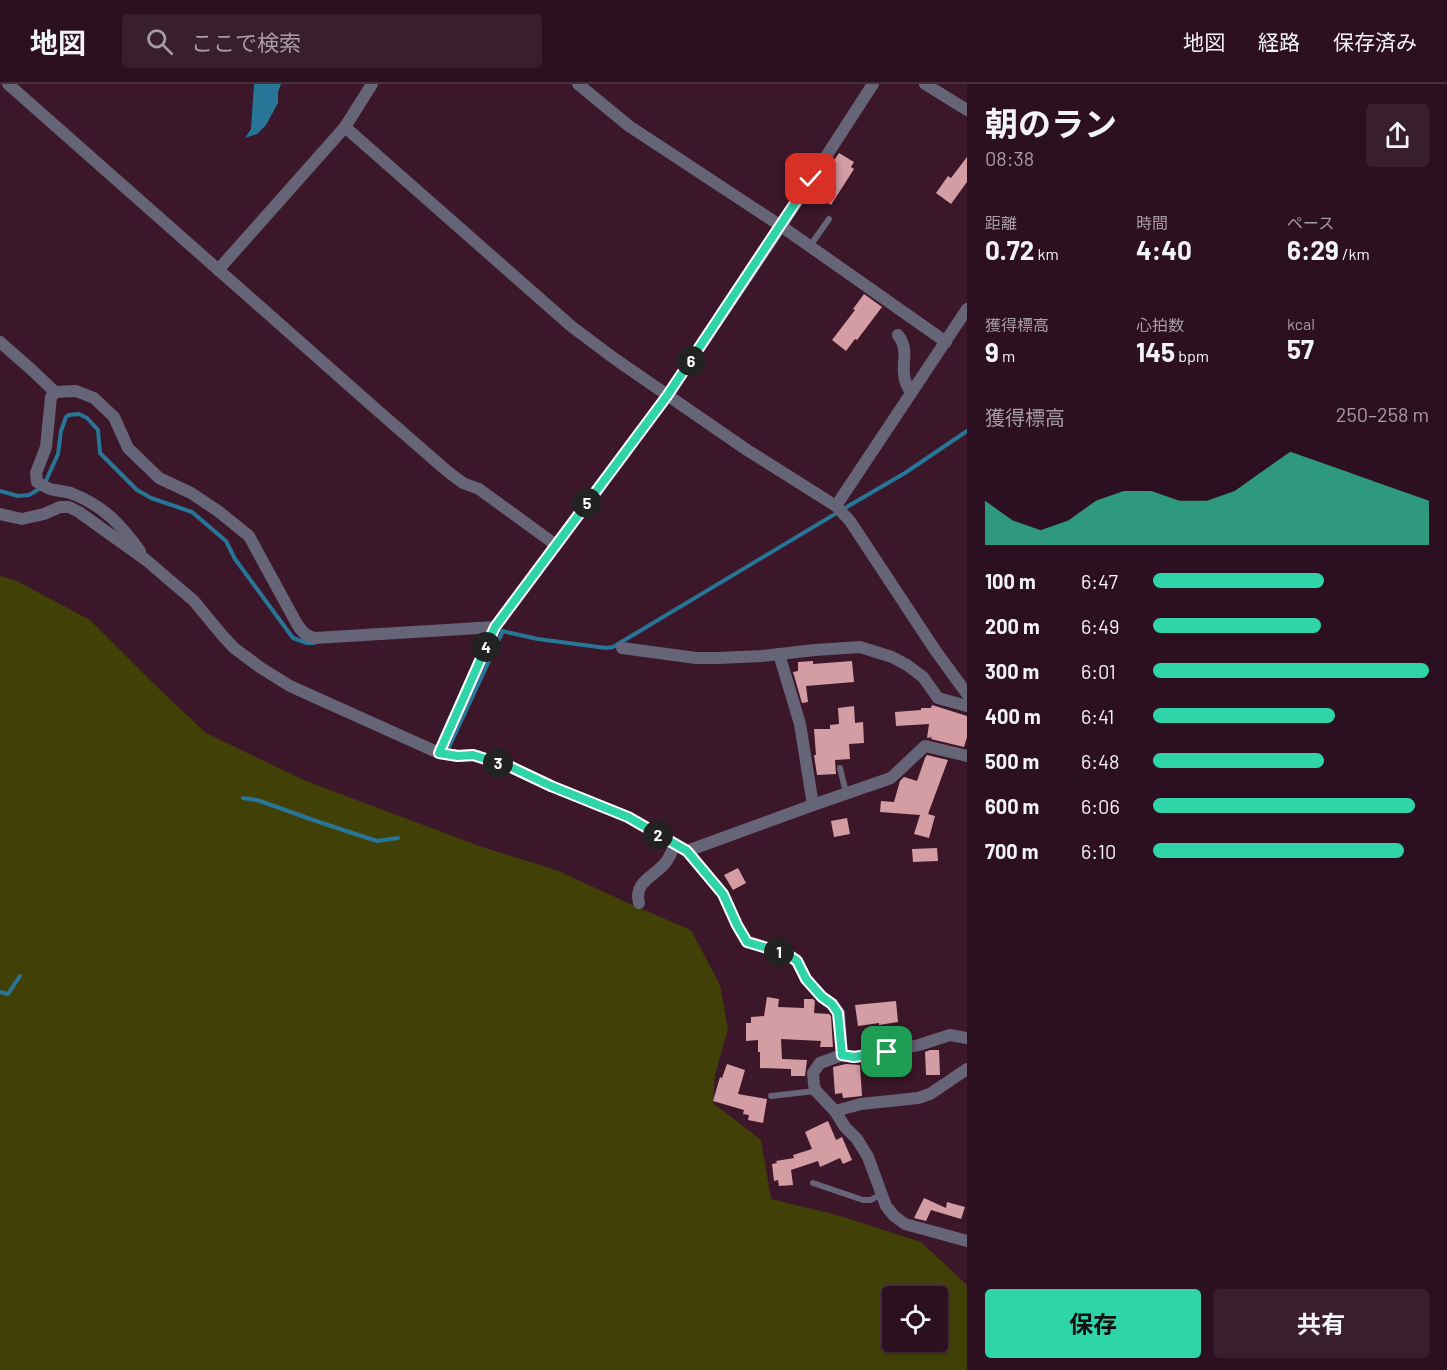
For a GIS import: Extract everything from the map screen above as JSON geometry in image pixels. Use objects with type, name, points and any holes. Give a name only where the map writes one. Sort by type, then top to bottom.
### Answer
[{"type":"street","points":[[8,84],[447,471],[464,483],[479,489],[556,545]]},
{"type":"street","points":[[218,270],[345,127],[372,84]]},
{"type":"street","points":[[578,84],[629,126],[781,226],[946,342]]},
{"type":"street","points":[[439,753],[495,627],[667,396],[873,84]]},
{"type":"street","points":[[925,84],[967,110]]},
{"type":"street","points":[[345,127],[571,326],[667,396],[836,506],[850,521],[935,650],[967,693]]},
{"type":"street","points":[[836,506],[967,309]]},
{"type":"street","points":[[898,335],[905,347],[905,381],[911,392]]},
{"type":"street","points":[[0,342],[55,392]]},
{"type":"street","points":[[146,560],[110,515],[71,493],[43,485],[36,473],[46,447],[51,396],[55,392],[76,391],[94,398],[114,417],[128,448],[159,478],[191,493],[249,536],[297,624],[308,636],[315,638],[495,627]]},
{"type":"street","points":[[0,514],[22,519],[44,514],[60,507],[69,507],[80,512],[146,560],[194,601],[234,648],[290,686],[439,753],[458,756],[473,755],[511,767],[628,817],[681,848],[723,894],[747,942],[787,954],[797,961],[806,979],[822,997],[835,1007],[838,1013],[842,1055]]},
{"type":"street","points":[[622,648],[696,658],[738,658],[860,647],[892,657],[907,665],[923,677],[938,698],[967,706]]},
{"type":"street","points":[[779,654],[800,724],[813,805]]},
{"type":"street","points":[[639,903],[637,895],[639,889],[681,848],[891,778],[925,746],[967,756]]},
{"type":"street","points":[[967,1038],[950,1035],[887,1052],[854,1057],[842,1055],[820,1063],[813,1073],[816,1090],[835,1111],[844,1127],[857,1139],[868,1157],[886,1206],[894,1216],[905,1224],[967,1241]]},
{"type":"street","points":[[835,1111],[861,1104],[918,1098],[930,1094],[967,1069]]},
{"type":"lane","points":[[810,246],[829,219]]},
{"type":"lane","points":[[840,768],[846,794]]},
{"type":"lane","points":[[771,1096],[816,1090]]},
{"type":"lane","points":[[813,1183],[863,1200],[871,1200],[881,1194]]},
{"type":"shaded area","points":[[0,576],[17,581],[90,620],[206,733],[306,781],[482,847],[556,870],[691,930],[720,985],[728,1029],[715,1075],[713,1103],[761,1140],[771,1199],[837,1215],[921,1242],[967,1285],[967,1370],[0,1370]]},
{"type":"water","points":[[254,84],[281,84],[278,103],[266,125],[257,134],[245,138],[251,129]]},
{"type":"building","points":[[839,153],[854,162],[851,167],[854,169],[831,205],[816,196],[821,188],[818,185]]},
{"type":"building","points":[[967,157],[967,182],[951,204],[936,193],[948,176],[951,178]]},
{"type":"building","points":[[864,294],[882,307],[846,351],[832,340]]},
{"type":"building","points":[[813,661],[813,664],[852,661],[854,682],[806,686],[808,702],[802,703],[793,672],[798,671],[798,662]]},
{"type":"building","points":[[932,705],[967,716],[967,737],[964,747],[931,739],[932,737],[927,738],[929,724],[896,726],[895,712],[921,710],[921,708],[931,708]]},
{"type":"building","points":[[854,706],[855,723],[863,722],[864,743],[849,744],[850,759],[835,760],[836,774],[817,775],[814,729],[830,729],[830,725],[839,724],[838,708]]},
{"type":"building","points":[[927,755],[948,760],[928,814],[935,816],[929,838],[914,834],[920,815],[880,812],[881,801],[894,802],[900,781],[904,777],[917,781]]},
{"type":"building","points":[[847,818],[850,834],[834,837],[831,821]]},
{"type":"building","points":[[937,848],[938,861],[913,862],[912,849]]},
{"type":"building","points":[[738,868],[746,883],[733,890],[724,875]]},
{"type":"building","points":[[767,997],[779,999],[778,1007],[804,1008],[804,999],[813,999],[815,1001],[814,1013],[831,1016],[833,1047],[820,1047],[821,1041],[781,1039],[782,1059],[807,1060],[805,1076],[791,1076],[791,1069],[760,1068],[758,1040],[746,1041],[746,1023],[751,1023],[751,1017],[764,1016]]},
{"type":"building","points":[[896,1001],[898,1022],[858,1026],[855,1005]]},
{"type":"building","points":[[939,1050],[940,1075],[926,1075],[925,1052]]},
{"type":"building","points":[[727,1064],[745,1070],[738,1094],[767,1099],[763,1123],[748,1120],[749,1115],[743,1114],[744,1110],[713,1101],[720,1077],[722,1078]]},
{"type":"building","points":[[846,1064],[860,1065],[862,1096],[843,1098],[842,1093],[835,1094],[833,1067]]},
{"type":"building","points":[[828,1121],[836,1140],[842,1137],[852,1160],[843,1164],[840,1158],[820,1167],[818,1161],[791,1170],[793,1185],[779,1186],[778,1180],[774,1181],[772,1164],[777,1163],[776,1161],[794,1158],[793,1155],[812,1149],[805,1132]]},
{"type":"building","points":[[924,1198],[946,1208],[947,1202],[965,1207],[961,1219],[931,1210],[926,1221],[914,1218]]},
{"type":"waterway","points":[[0,491],[18,496],[29,495],[39,489],[45,483],[58,454],[61,431],[66,417],[79,414],[87,418],[98,430],[100,453],[137,490],[151,498],[192,512],[226,541],[235,559],[293,638],[314,643]]},
{"type":"waterway","points":[[502,631],[538,639],[613,647],[905,473],[967,431]]},
{"type":"waterway","points":[[449,747],[503,631]]},
{"type":"waterway","points":[[243,798],[257,800],[377,841],[398,838]]},
{"type":"waterway","points":[[0,992],[8,994],[20,976]]},
{"type":"route","points":[[811,179],[667,396],[495,627],[439,753],[458,756],[473,755],[511,767],[628,817],[687,851],[723,894],[747,942],[787,954],[797,961],[806,979],[822,997],[835,1007],[838,1013],[842,1055],[854,1057],[887,1052]]}]
